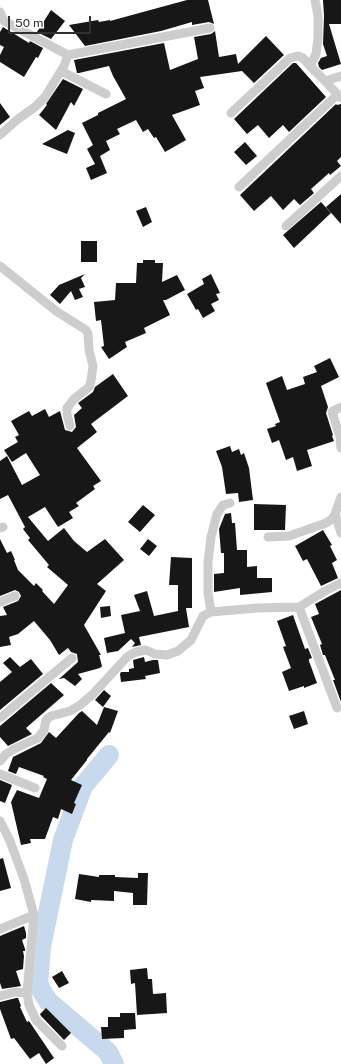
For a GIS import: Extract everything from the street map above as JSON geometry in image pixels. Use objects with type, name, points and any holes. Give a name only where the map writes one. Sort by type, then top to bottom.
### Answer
[{"type":"street","points":[[310,66],[316,54],[318,38],[318,16],[315,0]]},
{"type":"street","points":[[0,12],[4,21],[68,55],[210,28]]},
{"type":"street","points":[[0,134],[35,107],[44,98],[61,71],[68,55]]},
{"type":"street","points":[[231,113],[290,58],[298,56],[302,58],[339,97],[239,187]]},
{"type":"street","points":[[61,71],[106,94]]},
{"type":"street","points":[[325,81],[341,76]]},
{"type":"street","points":[[286,226],[340,180]]},
{"type":"street","points":[[0,266],[56,311],[86,330],[88,334],[89,350],[93,366],[91,381],[89,387],[74,399],[68,408],[67,414],[70,426]]},
{"type":"street","points":[[341,408],[332,412],[340,437],[341,448]]},
{"type":"street","points":[[268,537],[289,536],[326,523],[332,519],[335,514],[341,497]]},
{"type":"street","points":[[211,612],[208,593],[208,562],[211,537],[217,514],[223,505],[230,503]]},
{"type":"street","points":[[335,514],[341,533]]},
{"type":"street","points":[[0,761],[6,754],[38,738],[44,730],[46,720],[51,716],[70,711],[80,705],[92,695],[128,656],[146,650],[159,655],[178,651],[191,640],[203,616],[211,612],[257,608],[299,608],[325,591],[341,583]]},
{"type":"street","points":[[0,602],[15,596]]},
{"type":"street","points":[[299,608],[337,708]]},
{"type":"street","points":[[0,718],[72,658]]},
{"type":"street","points":[[0,774],[35,788]]},
{"type":"street","points":[[0,821],[24,879],[34,915],[27,993],[29,1004],[36,1020],[62,1046]]},
{"type":"street","points":[[0,929],[34,915]]},
{"type":"street","points":[[0,996],[14,992],[27,993]]},
{"type":"building","points":[[187,0],[208,0],[214,24],[209,22],[192,25],[192,22],[161,31],[85,46],[69,25],[98,20],[99,22],[110,21]]},
{"type":"building","points":[[323,0],[341,0],[341,24],[329,24],[341,64],[322,70],[318,63],[321,58],[327,56],[323,44]]},
{"type":"building","points":[[51,10],[65,21],[51,39],[37,32]]},
{"type":"building","points":[[3,27],[29,43],[30,41],[43,48],[38,58],[36,57],[24,77],[0,62],[0,55],[4,47],[0,45],[0,32]]},
{"type":"building","points":[[215,31],[219,57],[236,54],[238,64],[266,36],[284,55],[254,83],[242,71],[200,77],[204,88],[195,91],[200,105],[172,115],[186,140],[165,152],[156,137],[154,138],[148,129],[143,132],[136,120],[117,129],[120,134],[106,141],[110,150],[100,156],[107,173],[91,180],[86,168],[95,164],[87,149],[93,145],[82,123],[126,99],[109,66],[77,73],[74,60],[164,43],[170,70],[198,59],[194,37],[211,34]]},
{"type":"building","points":[[293,63],[296,63],[326,97],[289,132],[283,125],[269,138],[258,125],[247,134],[234,119]]},
{"type":"building","points":[[63,79],[83,89],[74,106],[71,102],[56,130],[39,115]]},
{"type":"building","points":[[0,103],[10,117],[0,125]]},
{"type":"building","points":[[336,104],[341,104],[341,157],[337,161],[341,166],[330,175],[329,173],[311,189],[314,193],[300,205],[294,199],[283,210],[271,196],[254,211],[240,195]]},
{"type":"building","points":[[68,130],[75,133],[67,154],[42,144]]},
{"type":"building","points":[[245,142],[257,156],[246,165],[234,152]]},
{"type":"building","points":[[341,194],[341,224],[326,207]]},
{"type":"building","points":[[321,202],[331,213],[294,248],[283,235]]},
{"type":"building","points":[[146,207],[152,222],[143,227],[136,211]]},
{"type":"building","points":[[81,241],[97,241],[97,262],[81,262]]},
{"type":"building","points":[[143,260],[155,260],[155,263],[163,263],[162,282],[177,275],[185,290],[166,300],[163,300],[170,315],[144,328],[146,333],[125,342],[127,347],[109,359],[101,347],[104,346],[101,320],[96,321],[94,302],[115,300],[116,283],[136,283],[137,263],[143,263]]},
{"type":"building","points":[[85,274],[81,278],[85,287],[79,289],[83,297],[75,300],[71,291],[60,304],[50,295],[59,285]]},
{"type":"building","points":[[211,274],[220,293],[216,294],[219,300],[211,304],[215,311],[203,318],[198,309],[196,310],[187,294],[204,284],[202,279]]},
{"type":"building","points":[[330,358],[339,377],[321,386],[328,407],[326,413],[334,441],[307,450],[312,466],[297,471],[293,457],[286,460],[279,440],[272,443],[267,429],[276,426],[275,424],[280,422],[266,383],[282,376],[287,390],[305,384],[303,377],[317,372],[314,366]]},
{"type":"building","points":[[113,374],[128,396],[91,424],[97,432],[77,448],[101,481],[93,486],[95,489],[76,503],[79,506],[69,512],[73,518],[58,527],[45,507],[28,517],[48,541],[64,528],[74,541],[87,552],[105,539],[124,560],[97,584],[106,591],[84,625],[101,655],[99,655],[102,666],[100,668],[78,674],[82,679],[75,686],[64,678],[59,679],[78,662],[77,654],[71,652],[68,648],[59,655],[50,640],[34,621],[18,634],[9,637],[11,645],[0,647],[0,616],[7,615],[3,607],[18,601],[21,596],[19,592],[15,590],[0,596],[0,539],[7,553],[11,551],[18,570],[34,586],[36,583],[54,604],[68,585],[47,567],[49,565],[28,540],[30,538],[23,529],[25,527],[8,495],[0,499],[0,461],[7,456],[22,485],[40,475],[26,453],[12,462],[4,450],[18,442],[15,437],[19,435],[11,421],[29,411],[32,416],[45,409],[49,417],[60,411],[65,430],[72,432],[76,427],[74,415],[82,408],[78,403],[93,392],[95,387]]},
{"type":"building","points":[[230,446],[232,452],[239,449],[241,455],[244,453],[249,468],[253,500],[239,502],[238,493],[226,494],[222,467],[216,451]]},
{"type":"building","points":[[254,504],[286,505],[285,530],[254,530]]},
{"type":"building","points":[[143,505],[155,515],[140,532],[128,522]]},
{"type":"building","points":[[231,513],[232,523],[235,523],[237,550],[247,550],[247,567],[257,566],[257,578],[272,578],[272,592],[240,595],[240,588],[214,592],[214,574],[224,573],[224,553],[221,553],[219,529],[225,514]]},
{"type":"building","points":[[323,530],[332,545],[330,546],[337,560],[332,563],[338,578],[321,586],[307,559],[303,561],[295,546]]},
{"type":"building","points":[[148,539],[157,546],[149,556],[140,549]]},
{"type":"building","points":[[171,557],[192,558],[192,608],[186,608],[189,627],[139,637],[141,645],[132,647],[135,643],[131,639],[118,651],[107,653],[104,638],[125,633],[121,615],[140,611],[134,595],[147,591],[154,616],[178,611],[178,585],[169,585]]},
{"type":"building","points":[[341,590],[341,702],[333,680],[335,680],[325,655],[323,655],[320,645],[322,644],[311,617],[319,614],[315,604]]},
{"type":"building","points":[[110,606],[111,616],[101,618],[100,607]]},
{"type":"building","points":[[293,615],[305,649],[308,648],[312,658],[309,659],[309,661],[317,683],[304,688],[304,686],[289,691],[282,672],[291,668],[283,647],[286,646],[277,621]]},
{"type":"building","points":[[10,657],[20,667],[31,659],[43,674],[0,710],[0,682],[12,672],[3,663]]},
{"type":"building","points":[[144,657],[145,662],[158,660],[160,673],[145,676],[146,679],[121,682],[121,672],[129,672],[129,669],[134,668],[133,660]]},
{"type":"building","points":[[51,683],[64,695],[26,728],[32,734],[8,746],[0,737],[0,726]]},
{"type":"building","points":[[104,690],[111,696],[103,707],[95,700]]},
{"type":"building","points":[[104,707],[118,711],[110,733],[109,732],[71,780],[82,785],[74,803],[76,804],[72,814],[61,809],[58,819],[53,817],[45,839],[30,839],[31,843],[21,845],[11,802],[17,790],[39,798],[47,779],[43,777],[44,776],[19,767],[16,774],[8,771],[13,757],[41,743],[49,732],[56,738],[82,711],[97,725]]},
{"type":"building","points":[[304,711],[308,724],[294,729],[289,716]]},
{"type":"building","points":[[0,780],[12,785],[5,803],[0,801]]},
{"type":"building","points":[[3,858],[11,888],[0,891],[0,859]]},
{"type":"building","points":[[138,873],[148,873],[147,905],[133,905],[133,893],[114,891],[114,901],[91,900],[91,902],[75,899],[79,874],[99,877],[99,875],[115,875],[115,877],[138,878]]},
{"type":"building","points":[[24,926],[26,938],[22,940],[25,949],[25,951],[23,951],[23,969],[16,971],[21,986],[2,989],[0,983],[0,936]]},
{"type":"building","points":[[147,968],[148,979],[152,979],[153,994],[166,993],[167,1013],[137,1015],[135,983],[131,984],[130,970]]},
{"type":"building","points":[[62,971],[69,983],[59,988],[52,977]]},
{"type":"building","points":[[18,998],[20,1007],[27,1022],[29,1021],[54,1058],[46,1064],[39,1053],[30,1059],[14,1038],[11,1039],[0,1009],[0,1002]]},
{"type":"building","points":[[46,1008],[71,1033],[64,1040],[41,1016],[40,1014]]},
{"type":"building","points":[[120,1013],[135,1013],[136,1029],[124,1030],[124,1038],[102,1039],[101,1027],[108,1027],[108,1017],[120,1017]]},
{"type":"waterway","points":[[109,755],[83,786],[63,840],[41,947],[38,985],[48,1001],[108,1052],[114,1064]]}]
